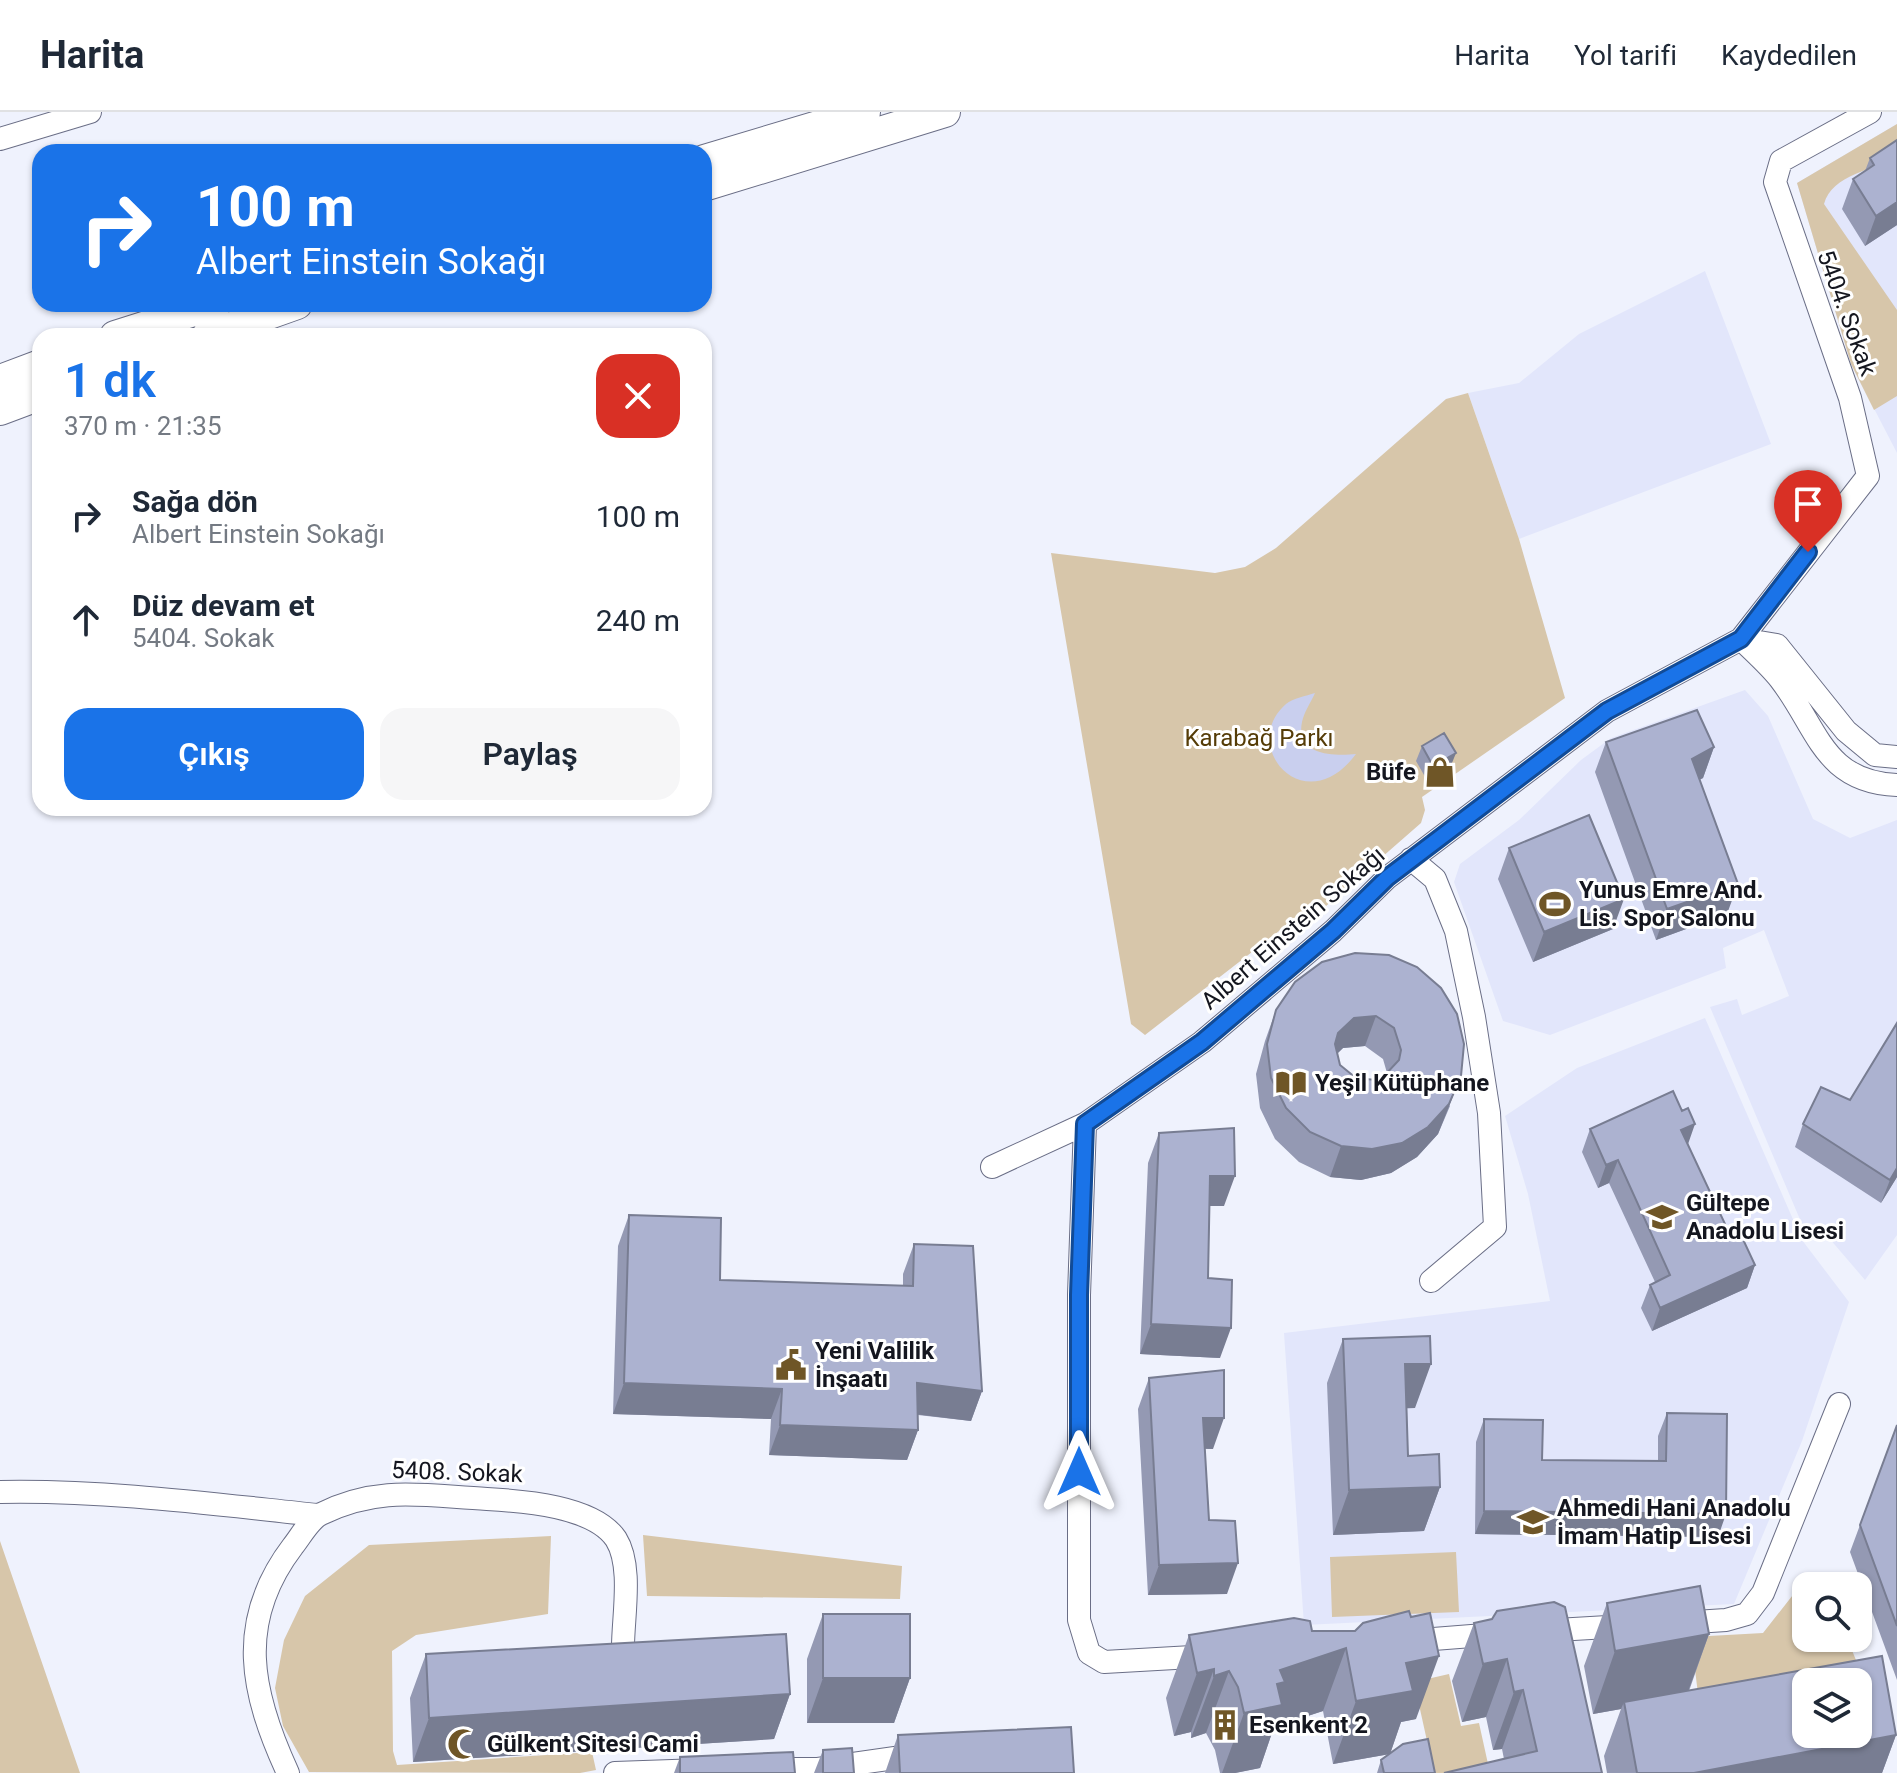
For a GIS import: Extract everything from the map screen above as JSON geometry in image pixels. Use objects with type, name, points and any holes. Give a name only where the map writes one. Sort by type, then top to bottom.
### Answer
[{"type":"street","points":[[0,139],[90,112]]},
{"type":"street","points":[[712,158],[865,112]]},
{"type":"street","points":[[712,184],[945,112]]},
{"type":"street","name":"5404. Sokak","points":[[1741,639],[1868,476],[1850,398],[1775,182],[1781,161],[1870,112]]},
{"type":"street","points":[[140,328],[191,312]]},
{"type":"street","points":[[230,328],[274,312]]},
{"type":"street","points":[[0,380],[32,368]]},
{"type":"street","points":[[0,410],[32,398]]},
{"type":"street","points":[[1741,639],[1777,645],[1846,731],[1875,755],[1897,757]]},
{"type":"street","points":[[1741,639],[1780,679],[1820,746],[1847,772],[1871,784],[1897,785]]},
{"type":"street","name":"Albert Einstein Sokağı","points":[[992,1167],[1085,1124],[1202,1042],[1333,931],[1411,859],[1607,711],[1741,639]]},
{"type":"street","points":[[1411,859],[1435,879],[1456,931],[1489,1113],[1495,1227],[1431,1281]]},
{"type":"street","points":[[1085,1124],[1079,1295],[1079,1620],[1089,1653],[1104,1662],[1234,1654]]},
{"type":"street","points":[[1386,1642],[1726,1620],[1747,1614],[1763,1593],[1839,1404]]},
{"type":"street","points":[[0,1492],[42,1491],[169,1500],[317,1515]]},
{"type":"street","name":"5408. Sokak","points":[[317,1515],[359,1500],[401,1491],[541,1501],[606,1527],[618,1541],[624,1570],[623,1647]]},
{"type":"street","points":[[288,1773],[264,1722],[253,1666],[257,1622],[282,1561],[317,1515]]},
{"type":"street","points":[[747,1769],[818,1769],[941,1752]]},
{"type":"street","points":[[615,1773],[718,1769]]},
{"type":"shaded area","points":[[1897,124],[1897,453],[1851,364],[1797,183]]},
{"type":"shaded area","points":[[1705,271],[1771,444],[1519,539],[1468,393],[1519,383],[1579,334]]},
{"type":"shaded area","points":[[1745,690],[1768,716],[1813,819],[1850,838],[1897,820],[1897,1235],[1865,1280],[1823,1231],[1807,1236],[1710,1007],[1737,999],[1742,1015],[1789,996],[1764,930],[1723,948],[1726,968],[1550,1035],[1503,1021],[1454,882],[1460,864],[1519,820],[1581,760],[1611,738]]},
{"type":"shaded area","points":[[1315,693],[1302,722],[1301,733],[1305,742],[1318,752],[1356,754],[1336,773],[1317,781],[1299,780],[1284,771],[1274,756],[1270,739],[1273,721],[1286,704]]},
{"type":"shaded area","name":"Ahmedi Hani Anadolu İmam Hatip Lisesi","points":[[1705,1018],[1802,1240],[1849,1302],[1802,1441],[1734,1604],[1304,1625],[1284,1333],[1550,1301],[1528,1194],[1505,1116],[1577,1068]]},
{"type":"green space","points":[[1897,124],[1897,155],[1836,186],[1824,204],[1897,310],[1897,396],[1874,410],[1851,364],[1797,183]]},
{"type":"green space","name":"Karabağ Parkı","points":[[1468,393],[1519,539],[1565,698],[1422,797],[1425,810],[1421,823],[1310,920],[1292,921],[1145,1035],[1131,1024],[1051,553],[1215,573],[1245,567],[1276,548],[1446,399]]},
{"type":"green space","points":[[643,1535],[902,1566],[900,1599],[647,1596]]},
{"type":"green space","points":[[551,1536],[548,1614],[416,1635],[392,1651],[393,1751],[397,1765],[592,1752],[596,1770],[580,1773],[309,1772],[283,1726],[275,1688],[284,1640],[305,1596],[369,1545]]},
{"type":"green space","points":[[0,1541],[80,1773],[0,1773]]},
{"type":"green space","points":[[1456,1552],[1459,1612],[1332,1617],[1330,1557]]},
{"type":"green space","points":[[1792,1596],[1792,1652],[1853,1652],[1859,1668],[1792,1668],[1792,1680],[1698,1694],[1691,1637],[1763,1633]]},
{"type":"green space","points":[[1449,1674],[1461,1726],[1479,1723],[1490,1773],[1406,1773],[1431,1759],[1414,1682]]},
{"type":"building","points":[[1897,140],[1897,202],[1876,216],[1853,179],[1874,165],[1870,158]]},
{"type":"building","points":[[1697,710],[1714,747],[1692,759],[1738,884],[1667,909],[1606,742]]},
{"type":"building","points":[[1444,733],[1456,753],[1433,766],[1422,746]]},
{"type":"building","points":[[1589,815],[1624,899],[1544,932],[1509,848]]},
{"type":"building","name":"Yeşil Kütüphane","points":[[1355,953],[1389,955],[1417,967],[1441,988],[1457,1014],[1464,1044],[1461,1076],[1449,1104],[1428,1127],[1402,1143],[1372,1149],[1341,1146],[1310,1132],[1286,1108],[1271,1078],[1267,1044],[1276,1010],[1295,982],[1322,962]],"holes":[[[1376,1016],[1394,1028],[1401,1050],[1399,1060],[1385,1075],[1376,1080],[1356,1078],[1340,1065],[1335,1044],[1338,1033],[1354,1018]]]},
{"type":"building","points":[[1897,1023],[1897,1168],[1890,1180],[1803,1124],[1821,1087],[1850,1100]]},
{"type":"building","points":[[1673,1091],[1682,1111],[1688,1108],[1695,1124],[1681,1130],[1732,1239],[1741,1235],[1755,1265],[1660,1308],[1650,1285],[1670,1275],[1618,1160],[1606,1165],[1590,1129]]},
{"type":"building","points":[[1234,1128],[1235,1176],[1210,1176],[1208,1278],[1232,1280],[1231,1328],[1151,1324],[1159,1133]]},
{"type":"building","name":"Yeni Valilik İnşaatı","points":[[629,1215],[721,1218],[720,1280],[913,1286],[914,1244],[973,1246],[982,1391],[917,1383],[918,1430],[780,1425],[782,1389],[624,1383]]},
{"type":"building","points":[[1430,1336],[1431,1364],[1405,1364],[1408,1456],[1439,1454],[1440,1487],[1349,1490],[1343,1339]]},
{"type":"building","points":[[1224,1370],[1224,1418],[1203,1418],[1209,1520],[1235,1521],[1238,1563],[1159,1565],[1149,1378]]},
{"type":"building","points":[[1667,1413],[1727,1414],[1726,1514],[1484,1511],[1484,1419],[1543,1420],[1542,1460],[1666,1461]]},
{"type":"building","points":[[1897,1425],[1897,1626],[1860,1525]]},
{"type":"building","points":[[1700,1586],[1709,1634],[1615,1651],[1607,1603]]},
{"type":"building","points":[[1554,1602],[1565,1607],[1602,1773],[1444,1773],[1537,1751],[1523,1690],[1514,1692],[1507,1659],[1483,1664],[1474,1623],[1492,1619],[1497,1611]]},
{"type":"building","points":[[1409,1611],[1411,1617],[1430,1613],[1439,1656],[1406,1663],[1413,1691],[1356,1701],[1346,1648],[1280,1670],[1285,1682],[1277,1684],[1282,1705],[1244,1713],[1238,1687],[1229,1671],[1214,1676],[1214,1669],[1197,1673],[1189,1635],[1294,1618],[1310,1621],[1312,1631],[1355,1631],[1363,1623]]},
{"type":"building","points":[[823,1614],[910,1614],[910,1678],[823,1678]]},
{"type":"building","points":[[786,1634],[790,1694],[429,1718],[426,1654]]},
{"type":"building","points":[[1882,1656],[1896,1735],[1872,1740],[1872,1668],[1815,1668]]},
{"type":"building","points":[[1792,1672],[1792,1748],[1827,1748],[1694,1773],[1637,1773],[1624,1702]]},
{"type":"building","points":[[1071,1727],[1074,1773],[900,1773],[898,1735]]},
{"type":"building","points":[[1428,1739],[1435,1773],[1384,1773],[1381,1760],[1403,1744]]},
{"type":"building","points":[[852,1748],[854,1773],[823,1773],[823,1750]]},
{"type":"building","points":[[793,1752],[795,1773],[680,1773],[680,1757]]},
{"type":"place","name":"Büfe","points":[[1440,772]]},
{"type":"place","name":"Yunus Emre And. Lis. Spor Salonu","points":[[1555,904]]},
{"type":"place","name":"Yeşil Kütüphane","points":[[1291,1083]]},
{"type":"place","name":"Gültepe Anadolu Lisesi","points":[[1662,1217]]},
{"type":"place","name":"Yeni Valilik İnşaatı","points":[[791,1365]]},
{"type":"place","name":"Ahmedi Hani Anadolu İmam Hatip Lisesi","points":[[1533,1522]]},
{"type":"place","name":"Esenkent 2","points":[[1225,1725]]},
{"type":"place","name":"Gülkent Sitesi Cami","points":[[463,1744]]},
{"type":"route","points":[[1079,1472],[1079,1295],[1085,1124],[1202,1042],[1333,931],[1387,878],[1607,711],[1741,639],[1808,552]]}]
